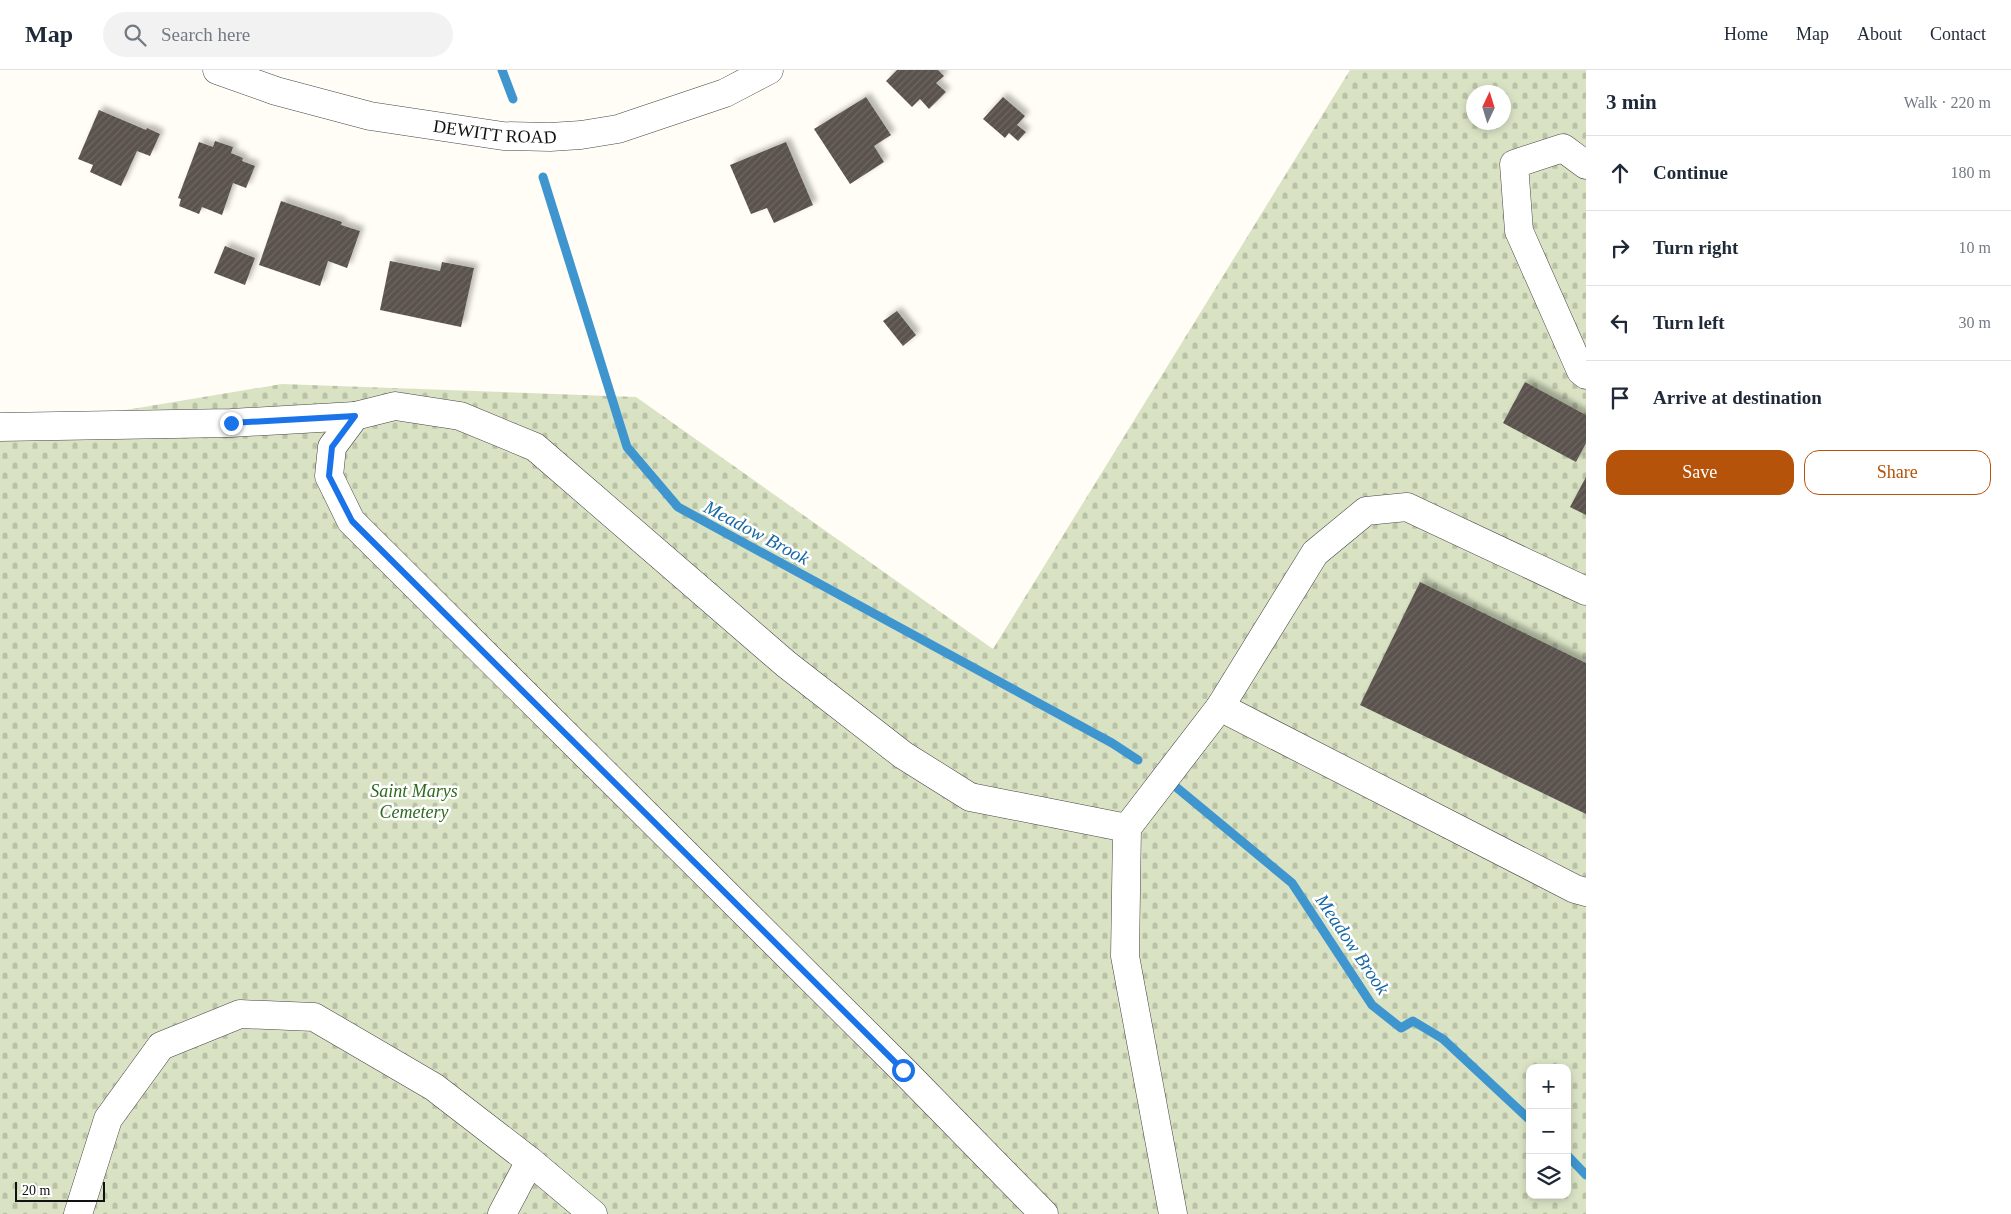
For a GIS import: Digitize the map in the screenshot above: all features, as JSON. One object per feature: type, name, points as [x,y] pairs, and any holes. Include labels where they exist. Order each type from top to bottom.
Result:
[{"type":"street","name":"DEWITT ROAD","points":[[217,70],[276,91],[370,116],[504,136],[550,137],[581,135],[618,129],[725,93],[769,70]]},
{"type":"street","points":[[1586,165],[1563,148],[1514,164],[1518,231],[1581,371],[1586,375]]},
{"type":"street","points":[[0,427],[231,423],[355,416],[395,406],[460,416],[535,447],[786,664],[903,755],[970,797],[1127,828]]},
{"type":"street","points":[[355,416],[332,447],[329,476],[352,521],[903,1070],[1044,1214]]},
{"type":"street","points":[[1173,1214],[1125,956],[1127,828],[1220,707],[1315,553],[1366,511],[1407,506],[1586,591]]},
{"type":"street","points":[[1220,707],[1575,889],[1586,892]]},
{"type":"street","points":[[78,1214],[108,1119],[161,1046],[240,1014],[314,1017],[434,1087],[530,1161],[593,1214]]},
{"type":"street","points":[[502,1214],[530,1161]]},
{"type":"green space","name":"Saint Marys Cemetery","points":[[1350,70],[1586,70],[1586,1214],[0,1214],[0,431],[282,384],[636,397],[993,649]]},
{"type":"building","points":[[897,70],[938,70],[944,76],[936,83],[946,92],[929,109],[920,99],[912,107],[886,81]]},
{"type":"building","points":[[866,97],[891,135],[874,146],[884,162],[850,184],[814,129]]},
{"type":"building","points":[[1003,97],[1025,116],[1017,125],[1026,132],[1018,141],[1009,133],[1005,138],[983,119]]},
{"type":"building","points":[[99,110],[160,134],[150,156],[137,151],[121,186],[90,172],[93,165],[78,159]]},
{"type":"building","points":[[215,141],[233,147],[231,153],[243,158],[242,161],[255,166],[246,188],[233,183],[222,215],[202,207],[199,214],[179,206],[181,199],[178,198],[199,142],[213,147]]},
{"type":"building","points":[[786,142],[813,205],[774,223],[767,208],[751,214],[730,165]]},
{"type":"building","points":[[281,201],[342,222],[341,225],[360,231],[347,268],[328,261],[320,286],[259,265]]},
{"type":"building","points":[[225,246],[255,258],[245,285],[214,273]]},
{"type":"building","points":[[390,261],[440,271],[442,262],[474,268],[461,327],[380,310]]},
{"type":"building","points":[[897,311],[916,335],[903,346],[883,321]]},
{"type":"building","points":[[1525,382],[1586,415],[1586,443],[1576,462],[1503,423]]},
{"type":"building","points":[[1586,477],[1586,515],[1570,507]]},
{"type":"building","points":[[1420,582],[1586,663],[1586,814],[1360,705]]},
{"type":"waterway","name":"Meadow Brook","points":[[502,70],[513,99]]},
{"type":"waterway","name":"Meadow Brook","points":[[543,177],[627,447],[678,507],[1112,743],[1138,760]]},
{"type":"waterway","name":"Meadow Brook","points":[[1176,787],[1292,883],[1372,1005],[1401,1028],[1413,1021],[1443,1039],[1526,1116]]},
{"type":"waterway","name":"Meadow Brook","points":[[1571,1159],[1586,1175]]},
{"type":"route","points":[[231,423],[355,416],[332,447],[329,476],[352,521],[903,1070]]}]
